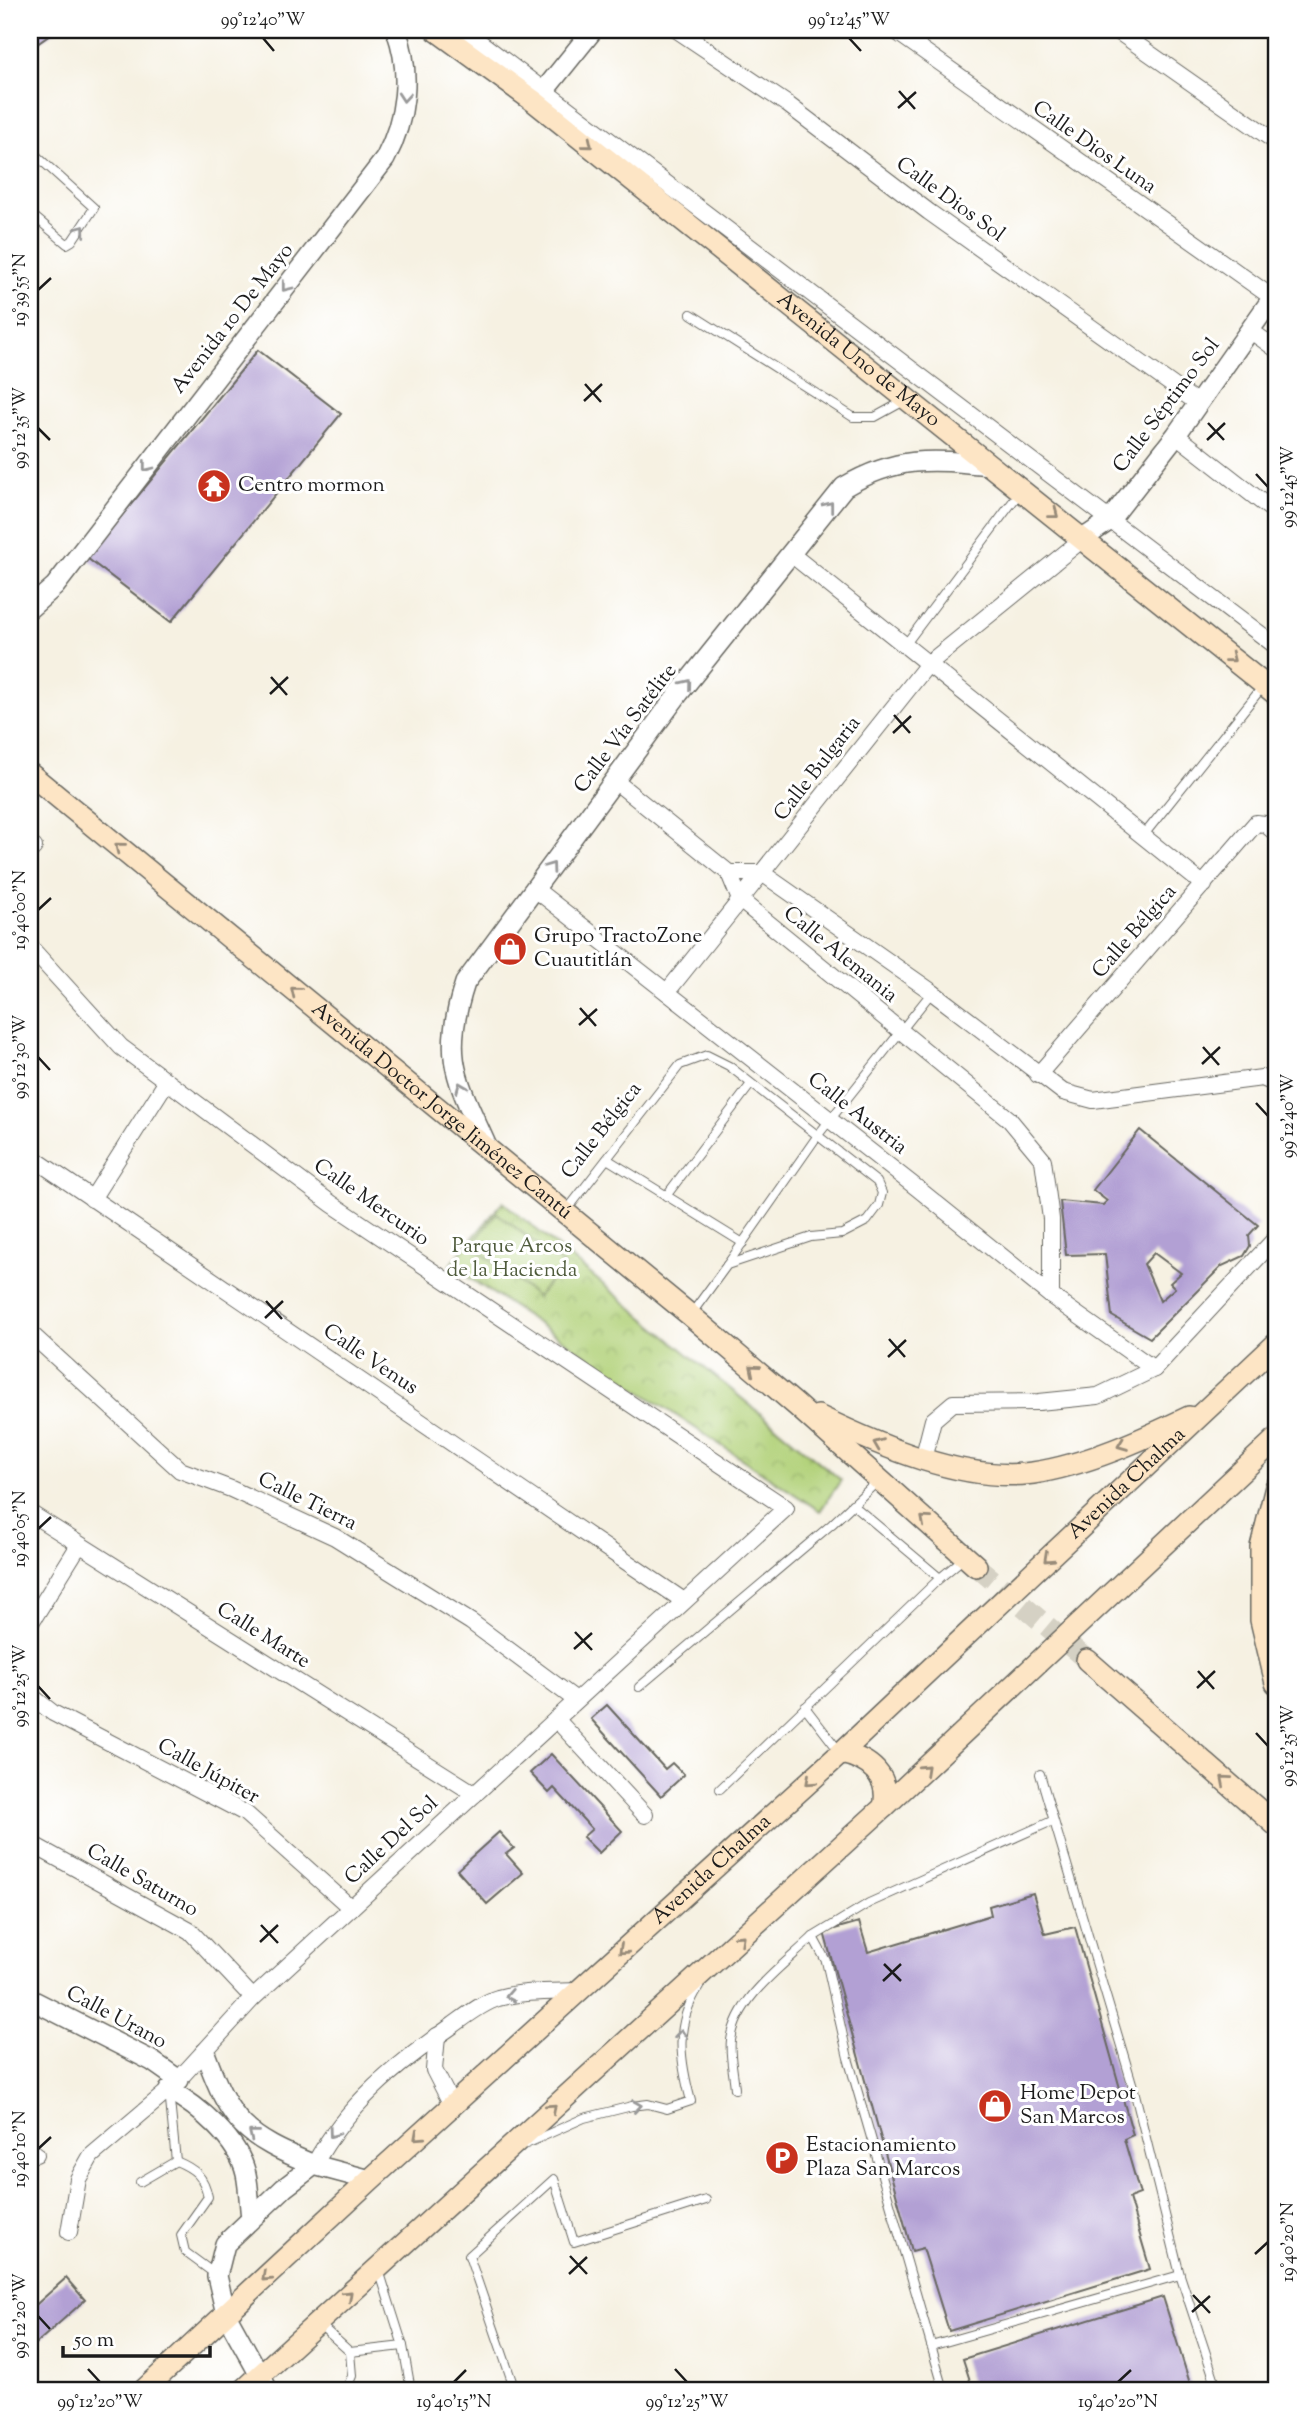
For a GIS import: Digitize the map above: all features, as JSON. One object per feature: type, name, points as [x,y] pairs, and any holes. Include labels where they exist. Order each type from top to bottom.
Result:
[{"type":"main road","name":"Avenida Uno de Mayo","points":[[436,30],[539,96],[906,399],[1084,538],[1270,690]]},
{"type":"main road","name":"Avenida Doctor Jorge Jiménez Cantú","points":[[30,774],[690,1315],[796,1405],[971,1561]]},
{"type":"main road","name":"Avenida Chalma","points":[[144,2390],[452,2105],[841,1753],[1276,1344]]},
{"type":"main road","points":[[796,1405],[880,1445],[923,1459],[966,1468],[1032,1473],[1120,1447],[1207,1408]]},
{"type":"main road","points":[[244,2390],[265,2382],[317,2323],[884,1807],[1276,1439]]},
{"type":"main road","points":[[1276,1487],[1261,1547],[1261,1619],[1276,1683]]},
{"type":"main road","points":[[1087,1660],[1276,1825]]},
{"type":"main road","points":[[841,1753],[860,1757],[880,1775],[886,1790],[884,1807]]},
{"type":"street","name":"Avenida 10 De Mayo","points":[[30,608],[55,586],[385,159],[399,127],[405,94],[403,57],[396,30]]},
{"type":"street","points":[[464,30],[539,96],[1276,646]]},
{"type":"street","points":[[539,96],[593,30]]},
{"type":"street","name":"Calle Dios Sol","points":[[677,30],[787,104],[929,212],[1199,404]]},
{"type":"street","name":"Calle Dios Luna","points":[[894,30],[1275,296]]},
{"type":"street","points":[[1115,30],[1276,142]]},
{"type":"street","name":"Calle Séptimo Sol","points":[[1084,538],[1108,521],[1176,435],[1275,296]]},
{"type":"street","points":[[1251,331],[1276,349]]},
{"type":"street","points":[[1176,435],[1276,513]]},
{"type":"street","name":"Calle Vía Satélite","points":[[488,1149],[457,1079],[452,1051],[453,1018],[465,983],[679,694],[844,487],[874,469],[908,461],[942,460],[989,465]]},
{"type":"street","name":"Calle Bulgaria","points":[[667,992],[928,664],[1084,538]]},
{"type":"street","points":[[791,554],[1204,885]]},
{"type":"street","name":"Calle Alemania","points":[[615,780],[729,873],[740,900],[1009,1119],[1043,1160],[1051,1219],[1051,1296]]},
{"type":"street","name":"Calle Bélgica","points":[[1038,1075],[1204,885],[1247,830],[1256,822],[1270,828]]},
{"type":"street","points":[[729,873],[762,873],[932,992],[1063,1092],[1093,1100],[1262,1078],[1276,1084]]},
{"type":"street","name":"Calle Austria","points":[[535,889],[1051,1296],[1154,1369]]},
{"type":"street","name":"Calle Mercurio","points":[[30,947],[121,1046],[332,1204],[786,1508]]},
{"type":"street","points":[[92,1199],[167,1081]]},
{"type":"street","name":"Calle Venus","points":[[30,1156],[684,1601]]},
{"type":"street","points":[[923,1459],[933,1420],[953,1403],[1039,1402],[1098,1396],[1154,1369],[1276,1238]]},
{"type":"street","name":"Calle Tierra","points":[[30,1333],[180,1470],[231,1489],[335,1537],[471,1622],[576,1700]]},
{"type":"street","name":"Calle Del Sol","points":[[69,2232],[78,2179],[91,2156],[174,2085],[253,1998],[786,1508]]},
{"type":"street","name":"Calle Marte","points":[[30,1513],[475,1794]]},
{"type":"street","points":[[30,1624],[79,1545]]},
{"type":"street","name":"Calle Júpiter","points":[[30,1695],[53,1713],[245,1813],[351,1908]]},
{"type":"street","points":[[556,1719],[645,1815]]},
{"type":"street","name":"Calle Saturno","points":[[30,1843],[190,1931],[253,1998]]},
{"type":"street","points":[[265,2382],[226,2314],[218,2276],[225,2244],[251,2218],[314,2165],[329,2136],[383,2076],[437,2036],[495,1999],[521,1994],[578,1991]]},
{"type":"street","name":"Calle Urano","points":[[30,1999],[152,2061],[237,2151],[245,2172],[251,2218]]},
{"type":"street","points":[[437,2036],[435,2070],[452,2105]]},
{"type":"street","points":[[205,2053],[229,2112],[254,2137],[314,2165],[370,2180]]},
{"type":"lane","points":[[30,150],[94,208],[72,241],[67,244],[30,214]]},
{"type":"lane","points":[[691,314],[853,417],[875,417],[906,399]]},
{"type":"lane","points":[[905,645],[1022,490]]},
{"type":"lane","points":[[1143,836],[1270,690]]},
{"type":"lane","points":[[690,1315],[818,1135],[932,992]]},
{"type":"lane","name":"Calle Bélgica","points":[[565,1213],[680,1065],[707,1055],[751,1084]]},
{"type":"lane","points":[[666,1196],[751,1084],[877,1182],[882,1193],[879,1205],[867,1221],[842,1234],[811,1237],[727,1265]]},
{"type":"lane","points":[[607,1159],[743,1243]]},
{"type":"lane","points":[[639,1686],[879,1480]]},
{"type":"lane","points":[[852,1504],[940,1578]]},
{"type":"lane","points":[[720,1789],[940,1578],[971,1561]]},
{"type":"lane","points":[[805,1707],[841,1753]]},
{"type":"lane","points":[[1040,1774],[1134,2090],[1180,2275],[1218,2390]]},
{"type":"lane","points":[[735,2089],[731,2040],[740,2014],[758,1990],[813,1937],[869,1903],[1052,1821]]},
{"type":"lane","points":[[813,1937],[826,1961],[848,2058],[944,2390]]},
{"type":"lane","points":[[484,2169],[544,2134],[584,2118],[632,2106],[649,2104],[667,2109],[691,2101],[681,2066],[681,2025],[690,2001],[713,1963]]},
{"type":"lane","points":[[174,2085],[176,2161]]},
{"type":"lane","points":[[140,2182],[176,2161]]},
{"type":"lane","points":[[176,2161],[194,2168],[205,2181],[208,2197],[181,2235],[185,2252],[218,2276]]},
{"type":"lane","points":[[515,2390],[469,2256],[554,2179],[574,2242],[706,2200]]},
{"type":"lane","points":[[378,2267],[403,2346],[411,2390]]},
{"type":"lane","points":[[931,2346],[1180,2275]]},
{"type":"lane","points":[[317,2323],[350,2352],[352,2376],[346,2390]]},
{"type":"lane","points":[[350,2352],[403,2346]]},
{"type":"green space","name":"Parque Arcos de la Hacienda","points":[[503,1202],[841,1480],[820,1511],[450,1265]]},
{"type":"green space","points":[[497,1213],[563,1265],[537,1297],[472,1245]]},
{"type":"building","points":[[30,30],[57,30],[30,49]]},
{"type":"building","name":"Centro mormon","points":[[258,350],[341,414],[171,622],[87,558]]},
{"type":"building","points":[[1140,1130],[1258,1225],[1249,1235],[1250,1246],[1244,1256],[1222,1266],[1150,1338],[1112,1316],[1105,1254],[1066,1255],[1060,1201],[1103,1205],[1107,1201],[1093,1190]],"holes":[[[1154,1253],[1181,1273],[1170,1283],[1175,1288],[1160,1301],[1144,1264]]]},
{"type":"building","points":[[607,1705],[665,1769],[672,1763],[684,1775],[661,1796],[591,1719]]},
{"type":"building","points":[[551,1754],[622,1831],[599,1853],[583,1837],[592,1829],[554,1788],[549,1793],[530,1773]]},
{"type":"building","points":[[499,1832],[514,1848],[506,1854],[523,1873],[487,1904],[457,1870]]},
{"type":"building","points":[[1033,1893],[1045,1934],[1075,1927],[1133,2135],[1124,2139],[1140,2194],[1129,2198],[1150,2269],[949,2331],[923,2248],[912,2251],[824,1932],[859,1922],[868,1952],[991,1915],[989,1906]]},
{"type":"building","points":[[66,2278],[85,2300],[30,2349],[30,2310]]},
{"type":"building","points":[[1163,2297],[1192,2390],[973,2390],[963,2359]]},
{"type":"tunnel","points":[[976,1566],[1087,1660]]},
{"type":"place","name":"Centro mormon","points":[[214,486]]},
{"type":"place","name":"Grupo TractoZone Cuautitlán","points":[[510,949]]},
{"type":"place","name":"Home Depot San Marcos","points":[[995,2106]]},
{"type":"place","name":"Estacionamiento Plaza San Marcos","points":[[782,2158]]}]
